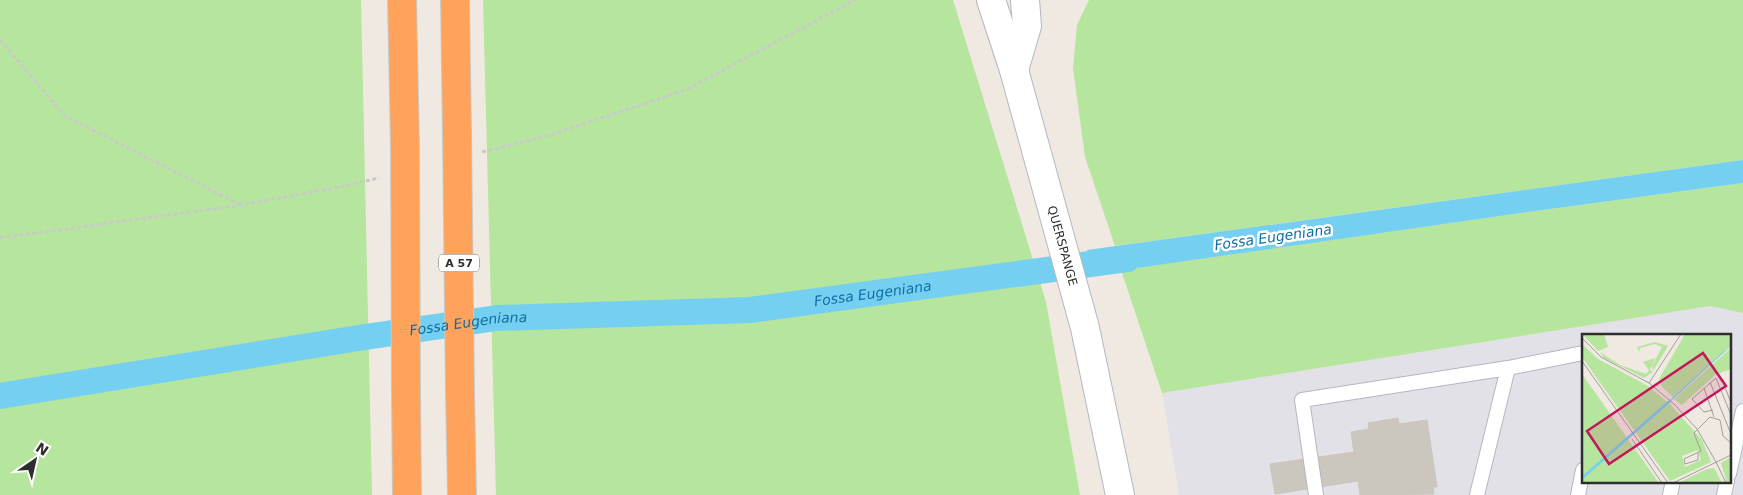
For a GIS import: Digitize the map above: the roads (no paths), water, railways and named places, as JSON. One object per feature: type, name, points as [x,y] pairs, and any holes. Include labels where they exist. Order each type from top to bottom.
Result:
[{"type":"highway","points":[[402,0],[408,495]]},
{"type":"highway","name":"A 57","points":[[454,0],[458,133],[462,495]]},
{"type":"street","name":"QUERSPANGE","points":[[991,0],[1014,70],[1085,328],[1120,495]]},
{"type":"street","points":[[1014,70],[1028,26],[1025,0]]},
{"type":"lane","points":[[1316,495],[1302,400],[1508,368],[1582,353]]},
{"type":"lane","points":[[1477,495],[1508,368]]},
{"type":"lane","points":[[1730,470],[1741,430],[1743,411]]},
{"type":"lane","points":[[1578,495],[1582,475]]},
{"type":"lane","points":[[1670,495],[1673,482]]},
{"type":"lane","points":[[1724,495],[1728,482]]},
{"type":"water","points":[[1743,160],[1743,183],[1095,274],[1087,250]]},
{"type":"waterway","name":"Fossa Eugeniana","points":[[0,396],[365,337],[497,318],[750,310],[1127,259]]}]
